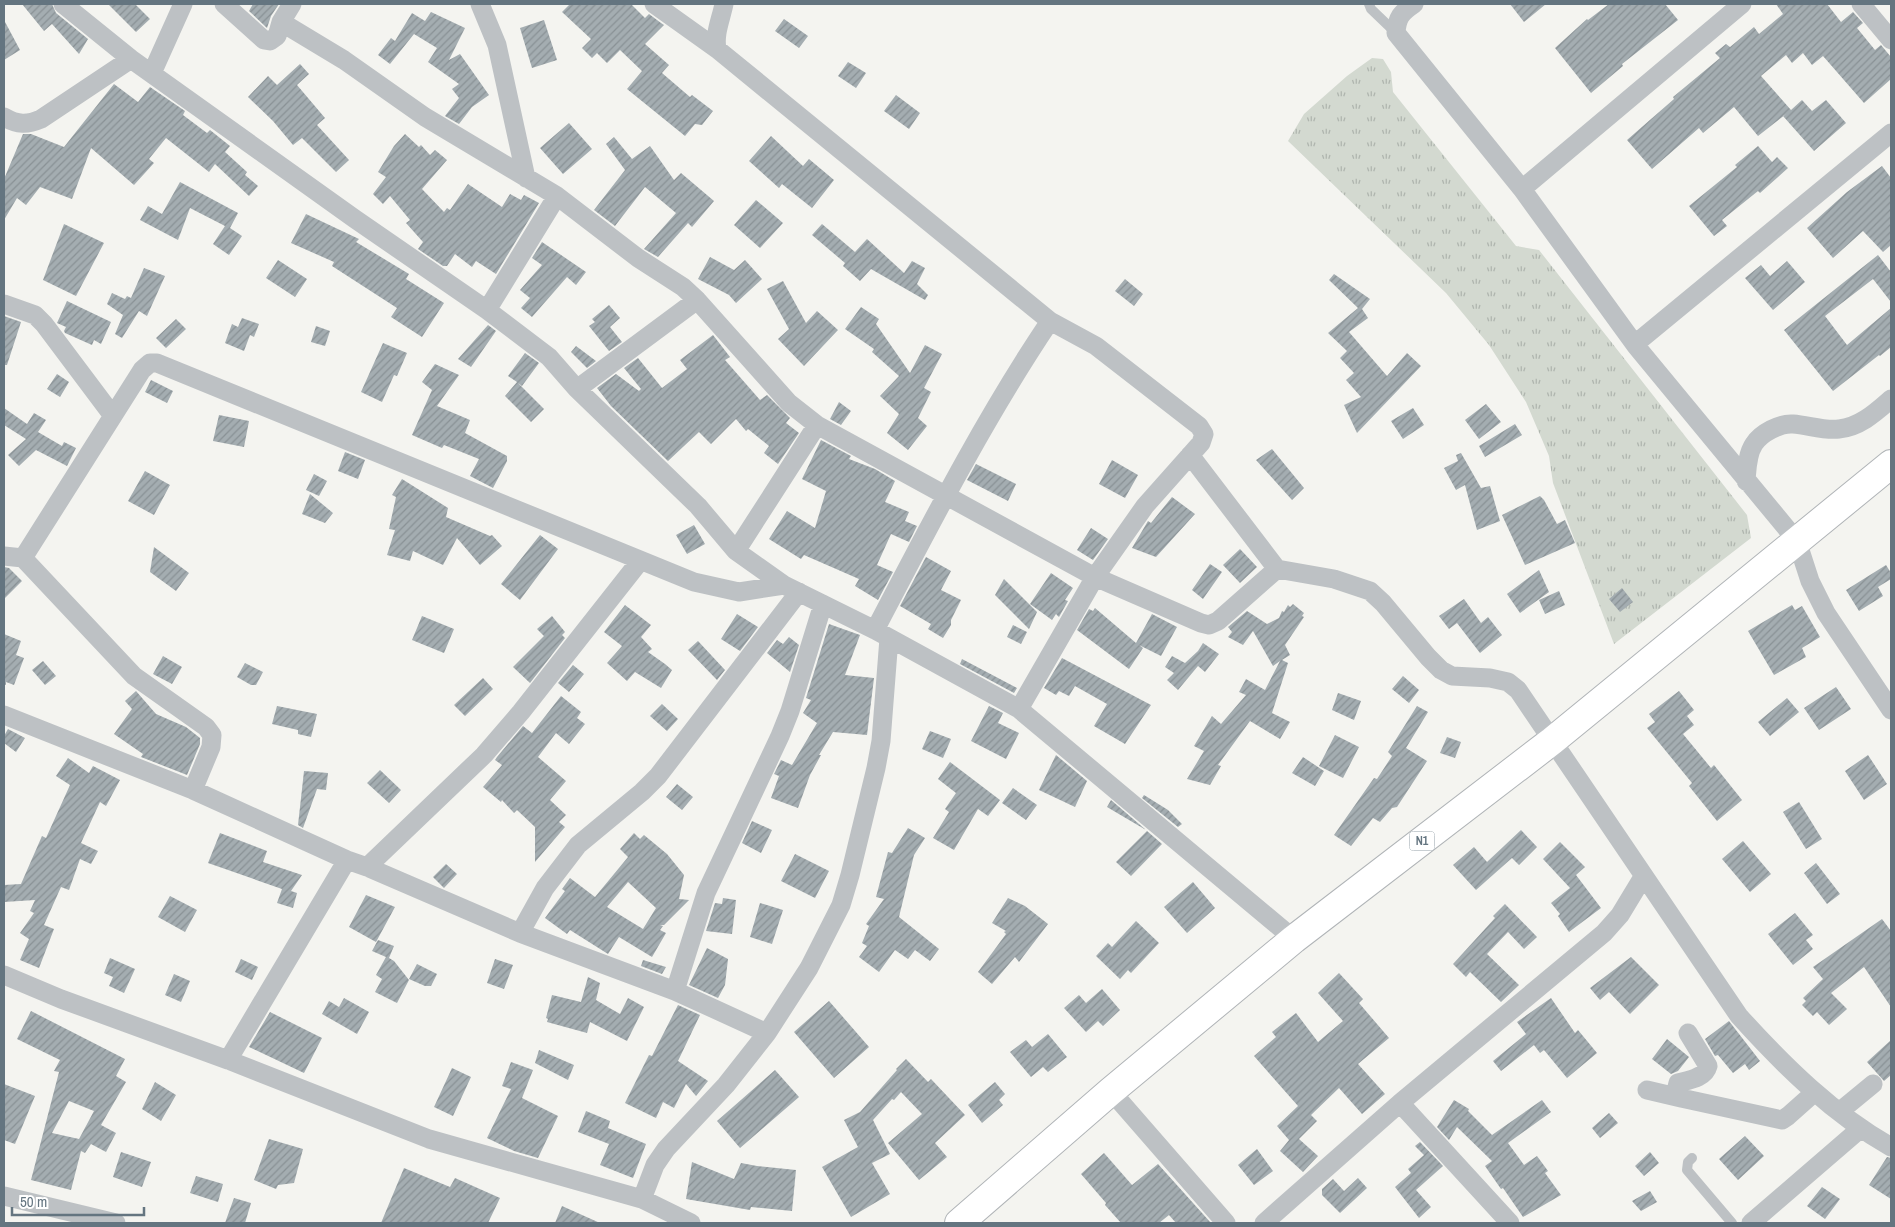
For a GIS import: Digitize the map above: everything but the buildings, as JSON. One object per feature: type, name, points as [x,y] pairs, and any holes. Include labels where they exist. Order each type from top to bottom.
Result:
[{"type":"highway","name":"N1","points":[[968,1220],[1111,1091],[1294,939],[1552,741],[1891,464]]},
{"type":"street","points":[[63,4],[131,59],[487,310],[548,357],[577,390],[698,506],[736,551],[792,588],[1019,708],[1294,939]]},
{"type":"street","points":[[152,72],[184,4]]},
{"type":"street","points":[[224,4],[264,40],[270,40],[277,36],[281,22],[292,4]]},
{"type":"street","points":[[480,4],[497,45],[526,178]]},
{"type":"street","points":[[654,4],[717,49],[1050,321],[1096,346],[1200,426],[1204,434],[1201,443],[1145,506],[1095,577],[1019,708]]},
{"type":"street","points":[[717,49],[715,38],[724,4]]},
{"type":"street","points":[[1414,4],[1396,20],[1396,33],[1522,189],[1635,344],[1797,541],[1810,581],[1826,613],[1891,710]]},
{"type":"street","points":[[1522,189],[1742,4]]},
{"type":"street","points":[[1861,4],[1891,40]]},
{"type":"street","points":[[281,22],[344,60],[425,117],[557,196],[638,258],[683,287],[697,300],[789,403],[817,425],[1095,577],[1209,625],[1218,621],[1277,568]]},
{"type":"street","points":[[6,122],[28,124],[41,119],[131,59]]},
{"type":"street","points":[[1635,344],[1891,133]]},
{"type":"street","points":[[487,310],[557,196]]},
{"type":"street","points":[[577,390],[697,300]]},
{"type":"street","points":[[4,304],[35,315],[44,324],[112,416]]},
{"type":"street","points":[[642,1199],[655,1165],[666,1149],[726,1084],[767,1033],[810,968],[828,934],[841,905],[850,875],[881,741],[882,634],[946,495],[1015,373],[1050,321]]},
{"type":"street","points":[[23,558],[142,370],[150,363],[157,363],[694,582],[739,592],[792,588]]},
{"type":"street","points":[[1746,481],[1747,468],[1754,443],[1778,426],[1791,424],[1838,430],[1853,426],[1869,418],[1891,400]]},
{"type":"street","points":[[736,551],[817,425]]},
{"type":"street","points":[[1190,455],[1277,568],[1334,579],[1370,591],[1383,603],[1441,670],[1452,676],[1490,678],[1508,682],[1518,690],[1739,1016],[1763,1043],[1815,1092],[1860,1129],[1891,1147]]},
{"type":"street","points":[[4,556],[23,558],[134,676],[206,727],[212,734],[211,748],[192,790]]},
{"type":"street","points":[[367,866],[490,748],[557,668],[640,561]]},
{"type":"street","points":[[520,933],[545,888],[578,845],[642,792],[658,776],[792,588]]},
{"type":"street","points":[[675,991],[706,893],[790,711],[823,604]]},
{"type":"street","points":[[4,715],[192,790],[347,860],[367,866],[520,933],[675,991],[767,1033]]},
{"type":"street","points":[[228,1060],[347,860]]},
{"type":"street","points":[[1264,1223],[1400,1103],[1604,932],[1620,915],[1643,877]]},
{"type":"street","points":[[4,975],[61,999],[228,1060],[429,1139],[642,1199],[690,1223]]},
{"type":"street","points":[[1681,1098],[1676,1091],[1678,1083],[1701,1076],[1708,1066],[1688,1033]]},
{"type":"street","points":[[1839,1112],[1873,1084]]},
{"type":"street","points":[[1647,1090],[1782,1120],[1815,1092]]},
{"type":"street","points":[[1111,1091],[1226,1223]]},
{"type":"street","points":[[1400,1103],[1510,1223]]},
{"type":"street","points":[[1760,1221],[1860,1129]]},
{"type":"street","points":[[4,1196],[116,1223]]},
{"type":"lane","points":[[1369,4],[1371,9],[1396,33]]},
{"type":"lane","points":[[1692,1158],[1688,1162],[1687,1170],[1732,1223]]},
{"type":"green space","points":[[1372,58],[1383,59],[1391,72],[1393,92],[1516,246],[1539,250],[1747,515],[1751,538],[1614,644],[1553,483],[1549,456],[1526,402],[1489,345],[1446,293],[1288,141],[1304,114],[1347,76]]}]
